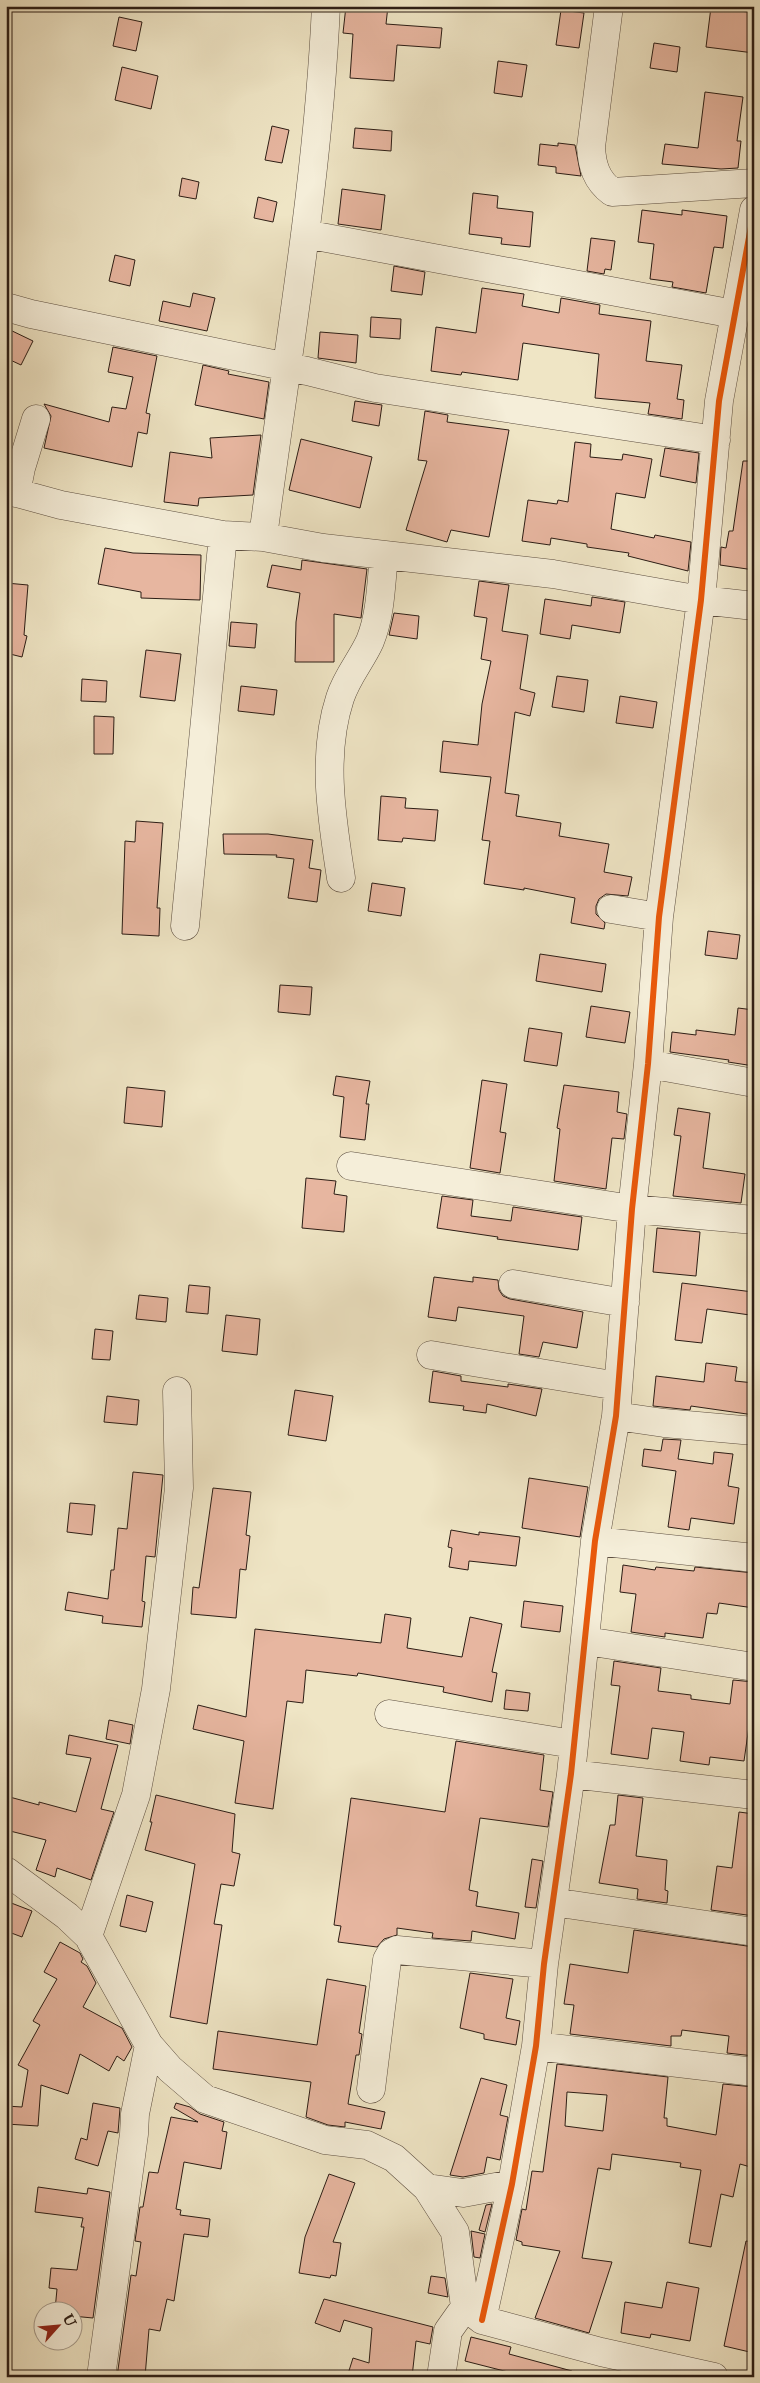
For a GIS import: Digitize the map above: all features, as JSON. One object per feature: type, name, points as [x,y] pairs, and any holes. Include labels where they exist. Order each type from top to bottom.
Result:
[{"type":"street","points":[[263,537],[285,367],[305,234],[318,120],[326,6]]},
{"type":"street","points":[[609,6],[591,147],[594,168],[602,185],[612,192],[754,183]]},
{"type":"street","points":[[441,2377],[448,2331],[474,2313],[512,2184],[536,2046],[544,1964],[571,1774],[595,1541],[616,1416],[632,1209],[648,1064],[659,917],[701,600],[719,401],[754,210]]},
{"type":"street","points":[[305,234],[734,314]]},
{"type":"street","points":[[6,307],[40,316],[285,367],[375,388],[716,440]]},
{"type":"street","points":[[36,419],[11,492],[61,505],[223,536],[263,537],[323,548],[553,574],[701,600],[754,606]]},
{"type":"street","points":[[185,926],[223,536]]},
{"type":"street","points":[[341,878],[330,805],[331,740],[339,699],[348,675],[370,641],[379,606],[384,555]]},
{"type":"street","points":[[611,908],[659,917]]},
{"type":"street","points":[[648,1064],[754,1083]]},
{"type":"street","points":[[351,1166],[632,1209],[754,1220]]},
{"type":"street","points":[[513,1284],[625,1303]]},
{"type":"street","points":[[431,1355],[618,1386]]},
{"type":"street","points":[[88,1936],[136,1795],[156,1690],[179,1488],[177,1392]]},
{"type":"street","points":[[616,1416],[664,1423],[754,1431]]},
{"type":"street","points":[[595,1541],[754,1558]]},
{"type":"street","points":[[586,1641],[754,1668]]},
{"type":"street","points":[[389,1714],[573,1744]]},
{"type":"street","points":[[571,1774],[754,1795]]},
{"type":"street","points":[[6,1871],[67,1916],[88,1936],[149,2045],[187,2085],[205,2099],[325,2140],[367,2145],[394,2158],[427,2188],[455,2232],[474,2313]]},
{"type":"street","points":[[553,1902],[754,1932]]},
{"type":"street","points":[[371,2089],[386,1960],[391,1953],[397,1950],[544,1964]]},
{"type":"street","points":[[101,2377],[134,2134],[135,2114],[149,2045]]},
{"type":"street","points":[[536,2046],[754,2072]]},
{"type":"street","points":[[427,2188],[463,2194],[512,2184]]},
{"type":"street","points":[[474,2313],[601,2352],[714,2377]]},
{"type":"building","points":[[346,6],[388,6],[386,24],[442,28],[440,48],[397,45],[394,81],[350,78],[353,34],[343,33]]},
{"type":"building","points":[[711,7],[754,13],[754,53],[706,47]]},
{"type":"building","points":[[561,10],[584,13],[579,48],[556,45]]},
{"type":"building","points":[[119,17],[142,22],[136,51],[113,46]]},
{"type":"building","points":[[654,43],[680,47],[677,72],[650,68]]},
{"type":"building","points":[[498,61],[527,65],[522,97],[494,93]]},
{"type":"building","points":[[122,67],[158,76],[151,109],[115,100]]},
{"type":"building","points":[[705,92],[743,97],[737,141],[741,141],[738,168],[721,169],[662,164],[665,144],[698,148]]},
{"type":"building","points":[[272,126],[289,130],[282,163],[265,160]]},
{"type":"building","points":[[355,128],[392,131],[391,151],[353,148]]},
{"type":"building","points":[[558,143],[575,145],[581,176],[556,173],[556,167],[538,165],[540,144],[558,146]]},
{"type":"building","points":[[182,178],[199,182],[196,199],[179,196]]},
{"type":"building","points":[[342,189],[385,195],[381,230],[338,224]]},
{"type":"building","points":[[473,193],[498,196],[497,208],[533,212],[530,247],[501,244],[502,238],[469,234]]},
{"type":"building","points":[[258,197],[277,202],[273,222],[254,218]]},
{"type":"building","points":[[642,210],[682,215],[682,210],[727,216],[723,248],[714,247],[706,293],[672,287],[673,282],[650,279],[654,244],[638,242]]},
{"type":"building","points":[[591,238],[615,241],[611,270],[605,269],[604,274],[587,271]]},
{"type":"building","points":[[115,255],[135,260],[130,286],[109,281]]},
{"type":"building","points":[[394,266],[425,272],[422,295],[391,291]]},
{"type":"building","points":[[482,288],[524,294],[522,306],[559,313],[561,298],[600,305],[599,314],[651,321],[646,361],[682,365],[677,399],[684,400],[682,419],[648,414],[650,403],[595,398],[599,354],[523,343],[518,380],[462,372],[461,375],[431,371],[436,327],[476,333]]},
{"type":"building","points":[[193,293],[215,298],[207,331],[159,321],[163,301],[190,307]]},
{"type":"building","points":[[371,317],[401,319],[400,339],[370,337]]},
{"type":"building","points":[[6,328],[33,341],[21,365],[6,358]]},
{"type":"building","points":[[320,332],[358,335],[356,363],[318,358]]},
{"type":"building","points":[[113,347],[157,356],[146,413],[150,414],[147,434],[138,432],[132,467],[44,448],[51,416],[44,404],[109,422],[112,407],[126,409],[133,377],[108,372]]},
{"type":"building","points":[[203,365],[229,371],[228,374],[269,382],[264,419],[195,405]]},
{"type":"building","points":[[355,401],[382,405],[379,426],[352,421]]},
{"type":"building","points":[[425,411],[448,415],[447,422],[509,430],[489,537],[451,530],[447,542],[406,530],[427,461],[418,460]]},
{"type":"building","points":[[261,435],[253,495],[199,498],[198,506],[164,502],[170,452],[212,458],[210,438]]},
{"type":"building","points":[[301,439],[372,457],[360,508],[289,490]]},
{"type":"building","points":[[575,442],[591,444],[590,457],[622,460],[623,454],[652,459],[645,498],[616,493],[611,529],[654,538],[655,535],[691,542],[688,571],[628,556],[629,553],[587,547],[587,544],[551,538],[550,545],[522,541],[528,500],[557,504],[558,500],[568,502]]},
{"type":"building","points":[[665,448],[699,453],[696,483],[660,476]]},
{"type":"building","points":[[743,461],[754,461],[754,570],[720,565],[721,547],[726,548],[729,531],[733,531]]},
{"type":"building","points":[[105,548],[133,553],[201,555],[200,600],[141,598],[141,592],[98,584]]},
{"type":"building","points":[[302,560],[367,569],[361,618],[334,614],[334,662],[295,662],[296,622],[300,593],[267,587],[272,565],[301,570]]},
{"type":"building","points":[[479,581],[509,585],[502,631],[528,635],[520,689],[535,693],[530,716],[515,712],[505,793],[519,795],[516,816],[561,823],[559,836],[609,844],[604,872],[632,877],[628,896],[606,894],[599,899],[596,906],[596,914],[605,923],[604,929],[571,923],[575,898],[524,888],[524,890],[484,884],[490,841],[482,840],[491,777],[440,772],[443,741],[478,745],[482,704],[491,661],[481,659],[487,618],[474,616]]},
{"type":"building","points":[[6,583],[28,585],[24,635],[27,636],[22,657],[6,653]]},
{"type":"building","points":[[592,597],[625,602],[620,633],[572,625],[570,639],[540,634],[545,599],[591,606]]},
{"type":"building","points":[[394,613],[419,616],[417,639],[389,635]]},
{"type":"building","points":[[231,622],[257,624],[255,648],[229,646]]},
{"type":"building","points":[[146,650],[181,654],[175,701],[140,697]]},
{"type":"building","points":[[557,676],[588,680],[584,712],[552,707]]},
{"type":"building","points":[[82,679],[107,681],[106,702],[81,701]]},
{"type":"building","points":[[241,686],[277,690],[274,715],[238,711]]},
{"type":"building","points":[[620,696],[657,702],[653,728],[616,723]]},
{"type":"building","points":[[94,716],[114,717],[113,754],[94,754]]},
{"type":"building","points":[[381,796],[406,798],[405,808],[438,810],[435,841],[403,838],[402,842],[378,840]]},
{"type":"building","points":[[136,821],[163,823],[157,908],[160,908],[159,936],[122,934],[125,841],[135,842]]},
{"type":"building","points":[[223,834],[268,834],[313,840],[309,868],[321,870],[317,902],[288,898],[294,859],[276,857],[277,855],[224,854]]},
{"type":"building","points":[[372,883],[405,888],[401,916],[368,911]]},
{"type":"building","points":[[708,931],[740,935],[737,959],[705,955]]},
{"type":"building","points":[[540,954],[606,964],[602,992],[536,981]]},
{"type":"building","points":[[280,985],[312,987],[310,1015],[278,1012]]},
{"type":"building","points":[[591,1006],[630,1012],[625,1043],[586,1037]]},
{"type":"building","points":[[738,1008],[754,1010],[754,1066],[728,1062],[729,1060],[670,1052],[672,1032],[696,1035],[696,1030],[735,1035]]},
{"type":"building","points":[[529,1028],[562,1033],[557,1066],[524,1061]]},
{"type":"building","points":[[336,1076],[370,1081],[366,1104],[369,1104],[365,1140],[340,1137],[344,1097],[333,1095]]},
{"type":"building","points":[[482,1080],[507,1084],[500,1132],[506,1133],[500,1173],[470,1168]]},
{"type":"building","points":[[564,1085],[619,1092],[617,1112],[627,1114],[624,1139],[612,1138],[606,1189],[554,1181],[560,1129],[557,1128]]},
{"type":"building","points":[[127,1087],[165,1091],[162,1127],[124,1123]]},
{"type":"building","points":[[678,1108],[710,1113],[703,1168],[745,1174],[741,1203],[673,1196],[681,1136],[674,1135]]},
{"type":"building","points":[[306,1178],[336,1181],[334,1194],[347,1196],[344,1232],[302,1228]]},
{"type":"building","points":[[442,1196],[473,1200],[471,1216],[511,1221],[513,1207],[582,1217],[578,1250],[497,1239],[498,1237],[437,1228]]},
{"type":"building","points":[[657,1228],[700,1232],[696,1276],[653,1272]]},
{"type":"building","points":[[434,1277],[473,1282],[473,1277],[498,1280],[499,1290],[503,1296],[510,1299],[583,1312],[577,1348],[543,1342],[539,1357],[519,1354],[524,1316],[458,1307],[456,1321],[428,1317]]},
{"type":"building","points":[[682,1283],[753,1292],[750,1315],[707,1309],[702,1343],[675,1340]]},
{"type":"building","points":[[189,1285],[210,1287],[208,1314],[186,1312]]},
{"type":"building","points":[[139,1295],[168,1298],[166,1322],[136,1319]]},
{"type":"building","points":[[226,1315],[260,1319],[257,1355],[222,1351]]},
{"type":"building","points":[[95,1329],[113,1331],[110,1360],[92,1359]]},
{"type":"building","points":[[706,1363],[737,1367],[735,1381],[754,1383],[754,1415],[691,1406],[690,1410],[653,1406],[656,1376],[704,1382]]},
{"type":"building","points":[[433,1371],[461,1376],[461,1381],[508,1387],[508,1384],[542,1389],[536,1416],[487,1404],[486,1413],[463,1410],[464,1406],[429,1402]]},
{"type":"building","points":[[295,1390],[333,1396],[326,1441],[288,1435]]},
{"type":"building","points":[[107,1396],[139,1400],[137,1425],[104,1422]]},
{"type":"building","points":[[663,1439],[681,1440],[678,1459],[713,1464],[714,1452],[733,1454],[728,1486],[739,1488],[734,1524],[691,1518],[689,1530],[668,1527],[676,1471],[642,1466],[644,1449],[661,1451]]},
{"type":"building","points":[[133,1472],[163,1475],[155,1557],[146,1556],[142,1601],[145,1602],[142,1627],[102,1623],[103,1616],[65,1610],[68,1592],[108,1599],[111,1570],[114,1570],[118,1528],[127,1529]]},
{"type":"building","points":[[529,1478],[588,1487],[580,1537],[522,1528]]},
{"type":"building","points":[[213,1488],[251,1492],[246,1535],[250,1536],[246,1570],[240,1569],[236,1618],[191,1614],[193,1587],[199,1588]]},
{"type":"building","points":[[70,1503],[95,1505],[92,1535],[67,1532]]},
{"type":"building","points":[[451,1530],[479,1535],[479,1532],[520,1537],[516,1566],[469,1561],[468,1570],[449,1567],[452,1548],[448,1547]]},
{"type":"building","points":[[623,1565],[655,1570],[656,1567],[694,1571],[695,1567],[754,1573],[754,1608],[719,1603],[717,1614],[707,1613],[703,1638],[665,1633],[665,1637],[631,1632],[636,1594],[620,1592]]},
{"type":"building","points":[[524,1601],[563,1606],[560,1632],[521,1627]]},
{"type":"building","points":[[385,1614],[411,1618],[407,1648],[462,1657],[470,1617],[502,1624],[492,1672],[497,1673],[492,1702],[443,1692],[444,1687],[358,1673],[357,1676],[306,1670],[303,1703],[287,1701],[273,1809],[235,1803],[244,1741],[193,1729],[198,1705],[246,1717],[255,1629],[381,1643]]},
{"type":"building","points":[[614,1661],[661,1668],[658,1691],[691,1695],[691,1699],[730,1704],[733,1680],[754,1682],[754,1720],[750,1719],[744,1761],[710,1757],[709,1765],[680,1761],[684,1732],[652,1728],[648,1759],[611,1754],[620,1686],[611,1685]]},
{"type":"building","points":[[506,1690],[530,1693],[528,1711],[504,1709]]},
{"type":"building","points":[[109,1720],[133,1725],[130,1744],[106,1739]]},
{"type":"building","points":[[69,1735],[118,1745],[101,1809],[114,1812],[91,1880],[57,1868],[55,1877],[36,1870],[46,1840],[6,1830],[6,1796],[39,1805],[39,1802],[76,1812],[91,1758],[66,1754]]},
{"type":"building","points":[[456,1741],[544,1755],[540,1790],[553,1792],[548,1827],[480,1818],[469,1890],[478,1892],[476,1906],[519,1913],[515,1939],[472,1931],[471,1941],[432,1938],[433,1933],[397,1928],[397,1935],[384,1939],[377,1947],[338,1942],[341,1926],[334,1925],[351,1798],[445,1812]]},
{"type":"building","points":[[156,1795],[235,1814],[232,1852],[240,1854],[234,1886],[221,1884],[214,1924],[222,1925],[207,2024],[170,2017],[195,1864],[145,1850]]},
{"type":"building","points":[[618,1795],[643,1798],[636,1856],[667,1860],[665,1890],[668,1891],[667,1903],[637,1899],[638,1889],[599,1883],[610,1825],[615,1825]]},
{"type":"building","points":[[739,1812],[754,1814],[754,1839],[749,1876],[754,1877],[754,1916],[711,1910],[717,1866],[732,1868]]},
{"type":"building","points":[[532,1859],[543,1861],[536,1908],[525,1907]]},
{"type":"building","points":[[127,1895],[153,1902],[146,1932],[120,1926]]},
{"type":"building","points":[[6,1901],[32,1911],[22,1937],[6,1931]]},
{"type":"building","points":[[634,1930],[754,1947],[754,2056],[727,2053],[729,2036],[682,2030],[681,2036],[671,2036],[671,2046],[570,2034],[574,2005],[564,2004],[570,1964],[628,1973]]},
{"type":"building","points":[[60,1942],[80,1953],[83,1959],[81,1962],[87,1966],[96,1983],[83,2007],[122,2028],[132,2047],[124,2061],[117,2056],[109,2071],[80,2054],[68,2094],[41,2085],[38,2126],[6,2124],[6,2106],[22,2107],[28,2070],[18,2065],[40,2025],[33,2021],[57,1979],[44,1972]]},
{"type":"building","points":[[470,1973],[513,1979],[506,2018],[520,2021],[516,2045],[484,2039],[484,2034],[460,2028]]},
{"type":"building","points":[[327,1979],[366,1986],[359,2033],[362,2034],[359,2055],[356,2055],[348,2104],[385,2112],[381,2129],[345,2122],[345,2127],[328,2125],[306,2117],[311,2082],[213,2069],[218,2031],[317,2045]]},
{"type":"building","points":[[557,2064],[668,2077],[664,2118],[667,2118],[667,2126],[716,2135],[723,2084],[754,2087],[754,2168],[740,2164],[733,2197],[721,2194],[711,2247],[689,2243],[701,2170],[680,2167],[681,2163],[612,2154],[610,2170],[598,2168],[582,2258],[612,2262],[589,2333],[535,2318],[560,2251],[522,2245],[522,2242],[516,2240],[522,2209],[526,2210],[532,2171],[543,2172]],"holes":[[[567,2092],[607,2095],[603,2131],[565,2126]]]},
{"type":"building","points":[[481,2078],[507,2085],[500,2115],[508,2117],[500,2160],[487,2157],[484,2173],[463,2177],[450,2175]]},
{"type":"building","points":[[93,2103],[120,2108],[118,2133],[108,2131],[98,2166],[75,2159],[81,2138],[87,2140]]},
{"type":"building","points":[[176,2103],[224,2122],[222,2131],[227,2132],[221,2169],[184,2162],[176,2209],[181,2210],[180,2215],[210,2219],[208,2237],[184,2234],[174,2301],[167,2299],[160,2331],[149,2329],[145,2377],[117,2377],[131,2275],[136,2276],[141,2242],[135,2241],[140,2207],[143,2207],[149,2172],[158,2173],[171,2117],[198,2122],[174,2108]]},
{"type":"building","points":[[329,2174],[355,2183],[333,2242],[341,2243],[336,2276],[331,2275],[330,2278],[299,2273],[305,2237]]},
{"type":"building","points":[[38,2187],[87,2194],[88,2188],[110,2192],[93,2318],[82,2317],[82,2300],[56,2300],[57,2289],[49,2288],[51,2268],[77,2270],[84,2227],[81,2227],[83,2218],[35,2212]]},
{"type":"building","points":[[492,2204],[485,2232],[479,2230],[486,2205]]},
{"type":"building","points":[[471,2231],[485,2234],[480,2258],[474,2257]]},
{"type":"building","points":[[746,2241],[754,2242],[754,2353],[724,2346]]},
{"type":"building","points":[[431,2276],[445,2278],[448,2297],[428,2293]]},
{"type":"building","points":[[667,2282],[699,2288],[690,2341],[651,2334],[650,2338],[621,2333],[625,2302],[662,2308]]},
{"type":"building","points":[[324,2299],[433,2327],[430,2344],[416,2341],[412,2377],[347,2377],[353,2358],[369,2363],[372,2328],[344,2320],[340,2332],[315,2323]]},
{"type":"building","points":[[471,2337],[511,2347],[509,2354],[572,2371],[572,2377],[516,2377],[516,2374],[465,2361]]},
{"type":"cycle path","points":[[482,2320],[512,2184],[536,2046],[544,1964],[571,1774],[595,1541],[616,1416],[632,1209],[648,1064],[659,917],[701,600],[719,401],[754,210]]}]
